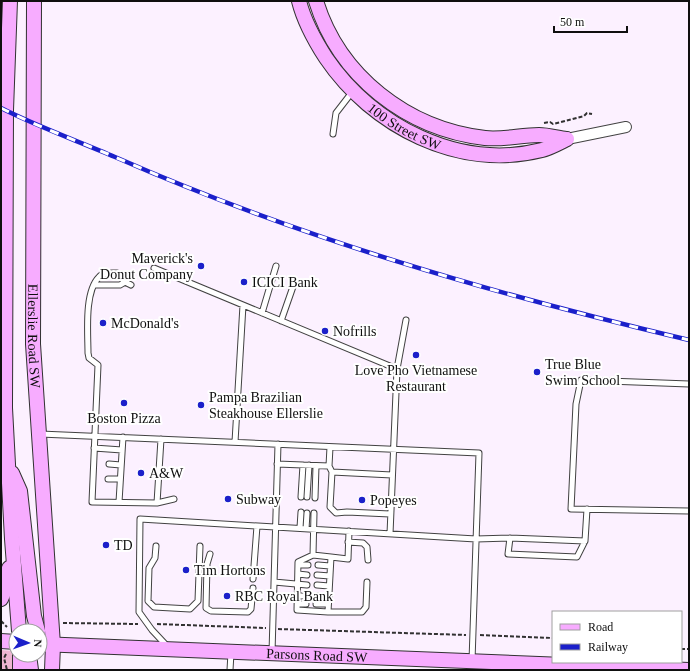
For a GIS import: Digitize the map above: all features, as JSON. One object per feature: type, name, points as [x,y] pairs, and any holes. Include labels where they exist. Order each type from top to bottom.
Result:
[{"type":"main road","name":"Ellerslie Road SW","points":[[10,1],[6,118],[5,408],[12,540],[14,623]]},
{"type":"main road","name":"Ellerslie Road SW","points":[[34,1],[32,336],[38,434],[45,623]]},
{"type":"main road","name":"100 Street SW","points":[[299,1],[301,10],[315,40],[341,79],[352,91],[383,117],[406,131],[452,148],[485,153],[519,153],[542,150],[567,139]]},
{"type":"main road","name":"100 Street SW","points":[[316,1],[333,40],[352,68],[364,81],[388,101],[415,118],[459,133],[486,138],[518,138],[539,135],[567,139]]},
{"type":"main road","points":[[8,464],[20,491],[36,623]]},
{"type":"main road","points":[[1,599],[8,578],[12,540]]},
{"type":"main road","name":"Parsons Road SW","points":[[48,644],[689,670]]},
{"type":"main road","name":"Ellerslie Road SW","points":[[48,653],[52,670]]},
{"type":"street","name":"100 Street SW","points":[[567,139],[626,127]]},
{"type":"lane","points":[[333,134],[336,113],[352,91],[364,81]]},
{"type":"lane","points":[[262,313],[276,266]]},
{"type":"lane","points":[[154,268],[397,369]]},
{"type":"lane","points":[[131,285],[124,282],[117,273],[111,273],[100,276],[90,290],[88,354],[89,358],[98,365],[94,448],[97,463],[92,502],[157,503],[174,499]]},
{"type":"lane","points":[[281,321],[296,280]]},
{"type":"lane","points":[[94,285],[120,285],[124,282]]},
{"type":"lane","points":[[235,442],[243,305]]},
{"type":"lane","points":[[390,534],[397,369],[406,320]]},
{"type":"lane","points":[[689,384],[581,380],[576,404],[571,508],[689,511]]},
{"type":"lane","points":[[38,434],[479,453],[472,662]]},
{"type":"lane","points":[[119,502],[122,437]]},
{"type":"lane","points":[[157,503],[161,439]]},
{"type":"lane","points":[[272,654],[278,444]]},
{"type":"lane","points":[[330,447],[329,466],[332,472],[330,507],[333,511],[336,513],[347,512],[390,514]]},
{"type":"lane","points":[[94,448],[122,450]]},
{"type":"lane","points":[[109,464],[121,465]]},
{"type":"lane","points":[[277,464],[329,466]]},
{"type":"lane","points":[[301,497],[302,465]]},
{"type":"lane","points":[[307,498],[309,465]]},
{"type":"lane","points":[[315,498],[316,466]]},
{"type":"lane","points":[[332,472],[392,475]]},
{"type":"lane","points":[[108,479],[120,479]]},
{"type":"lane","points":[[510,538],[508,554],[577,557],[585,541],[587,509]]},
{"type":"lane","points":[[300,528],[301,512]]},
{"type":"lane","points":[[306,529],[307,513]]},
{"type":"lane","points":[[313,555],[314,513]]},
{"type":"lane","points":[[170,649],[152,630],[139,612],[140,518],[476,539],[510,538],[585,541]]},
{"type":"lane","points":[[254,579],[254,556],[257,526]]},
{"type":"lane","points":[[349,531],[348,559],[313,555],[298,562],[297,610],[362,612],[366,607],[367,582]]},
{"type":"lane","points":[[348,542],[363,543],[367,547],[368,560]]},
{"type":"lane","points":[[156,546],[155,558],[149,568],[148,601],[154,607],[190,609],[198,601],[200,546]]},
{"type":"lane","points":[[210,554],[206,564],[206,608],[211,611],[248,612],[251,609],[253,588]]},
{"type":"lane","points":[[328,612],[331,557]]},
{"type":"lane","points":[[298,565],[308,565]]},
{"type":"lane","points":[[318,565],[330,566]]},
{"type":"lane","points":[[298,574],[308,575]]},
{"type":"lane","points":[[317,575],[330,576]]},
{"type":"lane","points":[[274,582],[307,585]]},
{"type":"lane","points":[[317,585],[329,586]]},
{"type":"lane","points":[[298,596],[307,596]]},
{"type":"lane","points":[[317,596],[329,597]]},
{"type":"lane","points":[[298,604],[306,604]]},
{"type":"lane","points":[[316,604],[328,604]]},
{"type":"lane","points":[[230,670],[231,652]]},
{"type":"path","points":[[542,124],[550,122],[553,124],[584,116],[587,113],[592,114]]},
{"type":"path","points":[[65,622],[141,624]]},
{"type":"path","points":[[157,624],[263,628]]},
{"type":"path","points":[[285,629],[460,635]]},
{"type":"path","points":[[488,636],[552,638]]},
{"type":"path","points":[[6,654],[4,658],[7,670]]},
{"type":"shaded area","points":[[1,650],[8,650],[8,663],[14,663],[14,670],[1,670]]},
{"type":"railway","points":[[1,108],[14,115],[185,186],[326,238],[398,262],[470,283],[689,340]]},
{"type":"place","name":"Maverick's Donut Company","points":[[201,266]]},
{"type":"place","name":"ICICI Bank","points":[[244,282]]},
{"type":"place","name":"McDonald's","points":[[103,323]]},
{"type":"place","name":"Nofrills","points":[[325,331]]},
{"type":"place","name":"Love Pho Vietnamese Restaurant","points":[[416,355]]},
{"type":"place","name":"True Blue Swim School","points":[[537,372]]},
{"type":"place","name":"Boston Pizza","points":[[124,403]]},
{"type":"place","name":"Pampa Brazilian Steakhouse Ellerslie","points":[[201,405]]},
{"type":"place","name":"A&W","points":[[141,473]]},
{"type":"place","name":"Subway","points":[[228,499]]},
{"type":"place","name":"Popeyes","points":[[362,500]]},
{"type":"place","name":"TD","points":[[106,545]]},
{"type":"place","name":"Tim Hortons","points":[[186,570]]},
{"type":"place","name":"RBC Royal Bank","points":[[227,596]]}]
